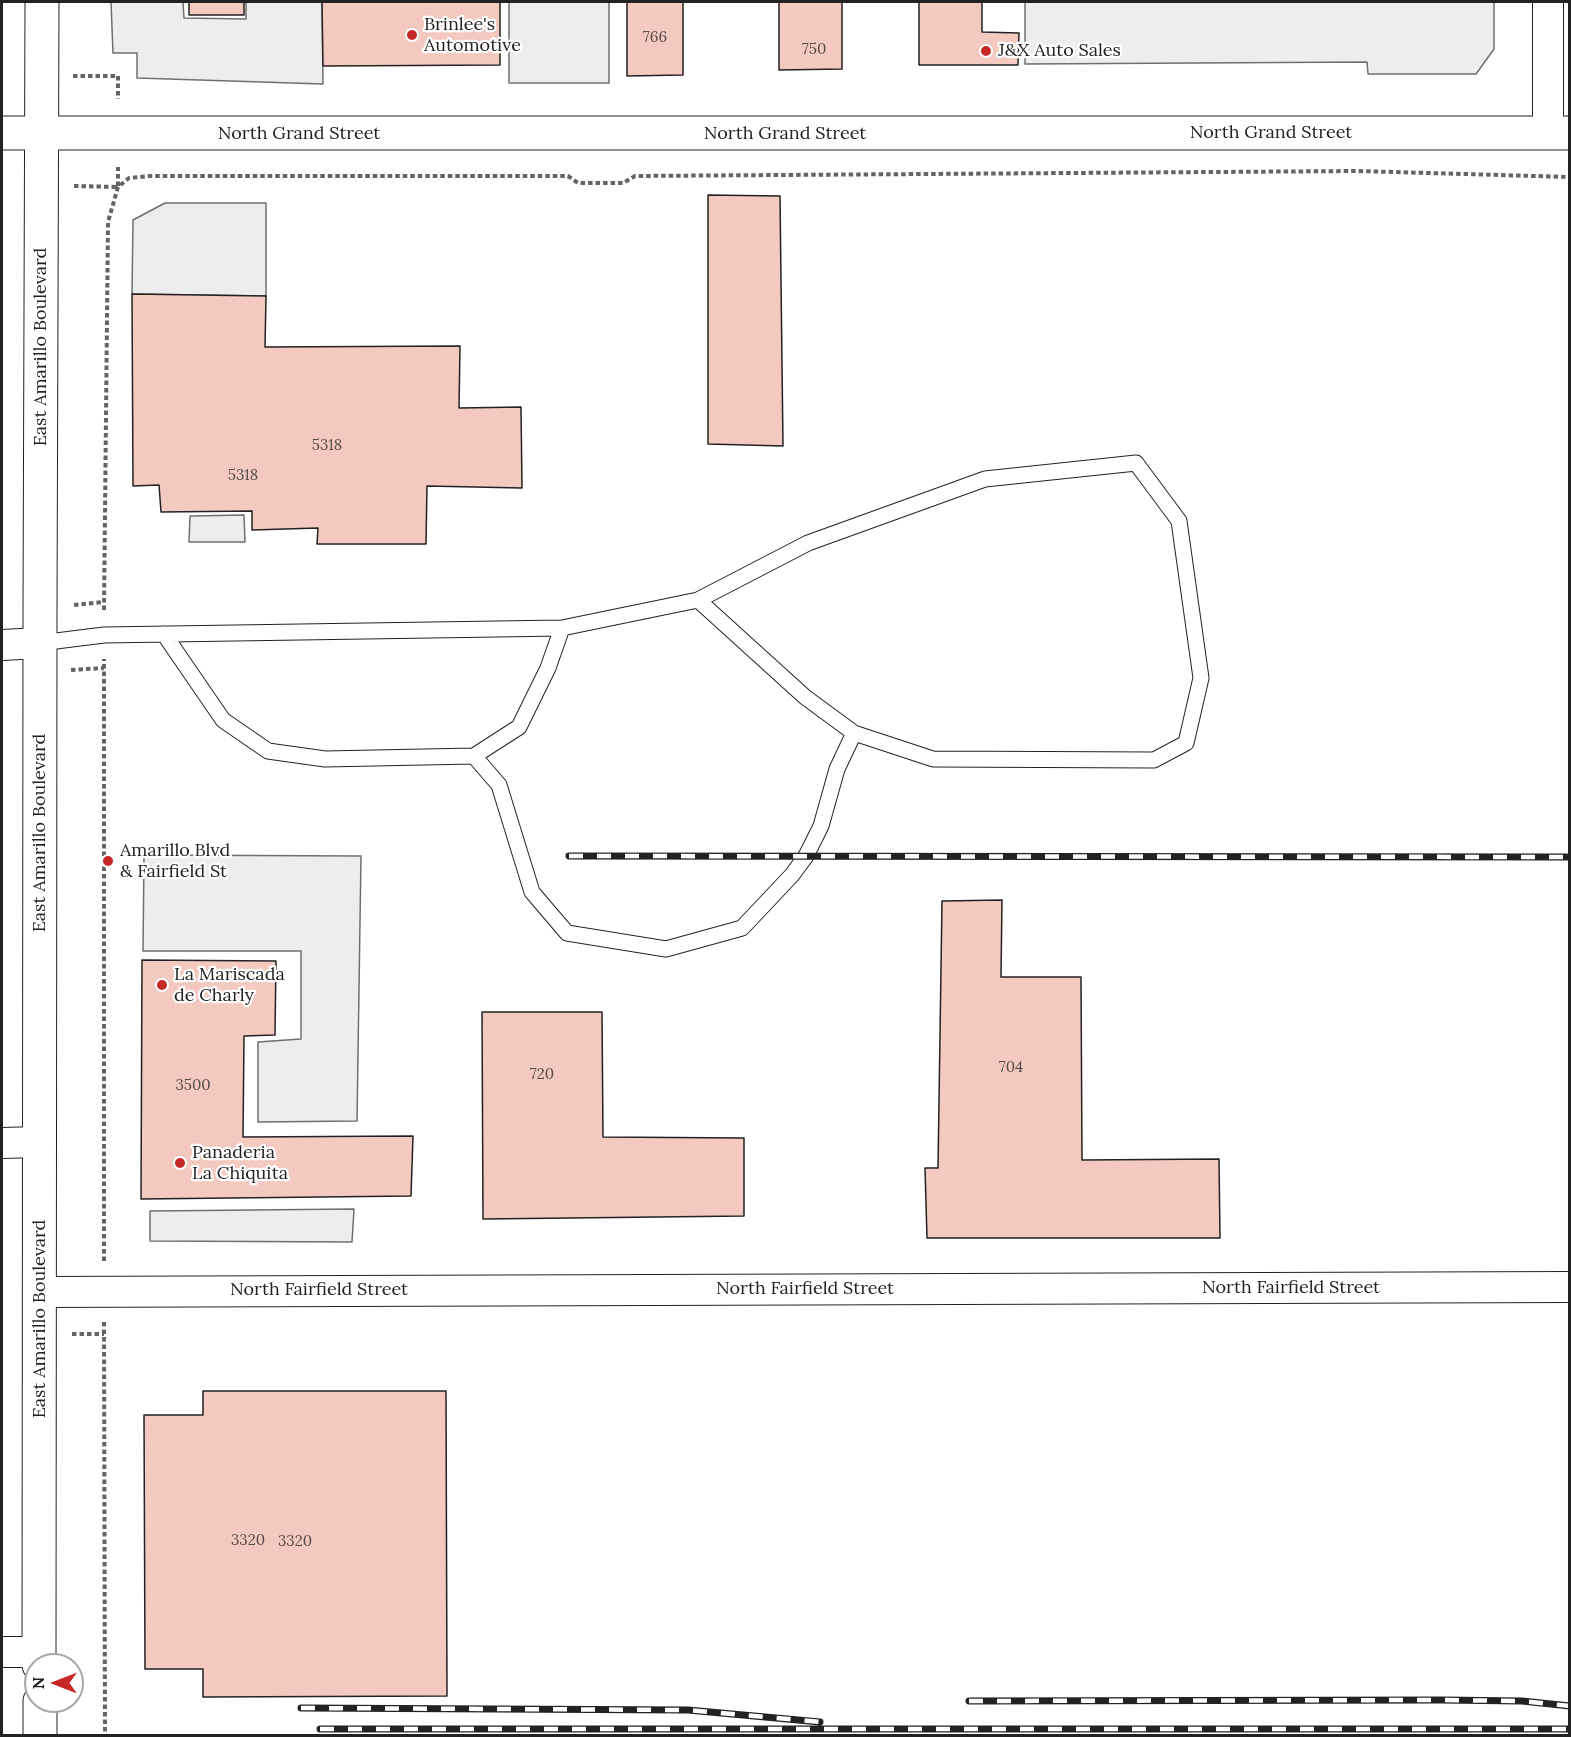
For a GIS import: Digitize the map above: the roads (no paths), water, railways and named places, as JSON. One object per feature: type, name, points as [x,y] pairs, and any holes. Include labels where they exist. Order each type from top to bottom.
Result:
[{"type":"main road","name":"East Amarillo Boulevard","points":[[39,1653],[42,2]]},
{"type":"main road","name":"North Grand Street","points":[[2,133],[1559,133]]},
{"type":"main road","points":[[40,1713],[40,1736]]},
{"type":"street","points":[[1548,2],[1559,133]]},
{"type":"street","points":[[2,645],[40,644]]},
{"type":"street","points":[[2,1143],[40,1142]]},
{"type":"street","name":"North Fairfield Street","points":[[41,1292],[1569,1287]]},
{"type":"street","points":[[2,1652],[24,1656]]},
{"type":"lane","points":[[40,644],[104,635],[562,628],[698,600],[808,543],[985,479],[1136,463],[1179,521],[1201,678],[1186,743],[1154,760],[933,759],[854,733],[805,698],[698,600]]},
{"type":"lane","points":[[164,634],[223,720],[268,751],[325,759],[474,756],[519,727],[548,668],[562,628]]},
{"type":"lane","points":[[474,756],[499,785],[532,892],[567,933],[666,949],[742,928],[792,875],[806,856],[821,826],[837,769],[854,733]]},
{"type":"railway","points":[[569,856],[1570,857]]},
{"type":"railway","points":[[969,1701],[1442,1700],[1522,1701],[1570,1706]]},
{"type":"railway","points":[[301,1708],[688,1710],[820,1722]]},
{"type":"railway","points":[[320,1729],[1570,1729]]},
{"type":"place","name":"Brinlee's Automotive","points":[[412,35]]},
{"type":"place","name":"J&X Auto Sales","points":[[986,51]]},
{"type":"place","name":"Amarillo Blvd & Fairfield St","points":[[108,861]]},
{"type":"place","name":"La Mariscada de Charly","points":[[162,985]]},
{"type":"place","name":"Panaderia La Chiquita","points":[[180,1163]]}]
